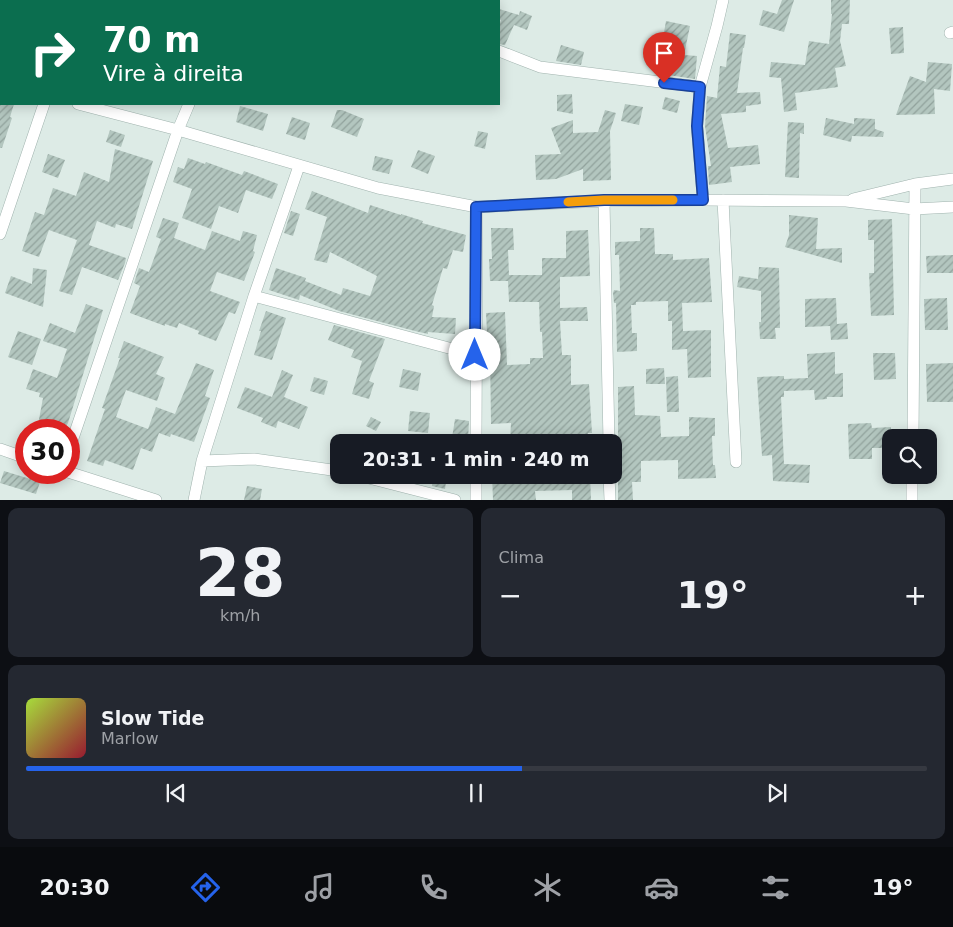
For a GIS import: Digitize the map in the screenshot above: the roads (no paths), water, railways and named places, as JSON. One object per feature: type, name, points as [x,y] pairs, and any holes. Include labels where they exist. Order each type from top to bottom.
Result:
[{"type":"street","points":[[703,200],[697,126],[700,87],[723,0]]},
{"type":"street","points":[[500,51],[540,67],[700,87]]},
{"type":"street","points":[[0,234],[44,105]]},
{"type":"street","points":[[82,105],[178,130],[378,188],[476,207],[604,200],[846,201],[914,209],[953,207]]},
{"type":"street","points":[[80,419],[178,130],[189,105]]},
{"type":"street","points":[[194,500],[202,461],[254,296],[299,166]]},
{"type":"street","points":[[846,201],[916,184],[953,180]]},
{"type":"street","points":[[913,429],[914,209],[916,184]]},
{"type":"street","points":[[604,200],[609,434]]},
{"type":"street","points":[[723,200],[736,462]]},
{"type":"street","points":[[476,207],[476,434]]},
{"type":"street","points":[[254,296],[475,355]]},
{"type":"street","points":[[0,449],[15,454]]},
{"type":"street","points":[[202,461],[254,459],[330,470]]},
{"type":"street","points":[[80,476],[156,500]]},
{"type":"street","points":[[399,484],[455,500]]},
{"type":"street","points":[[476,484],[476,500]]},
{"type":"street","points":[[609,484],[610,500]]},
{"type":"street","points":[[912,484],[912,500]]}]
